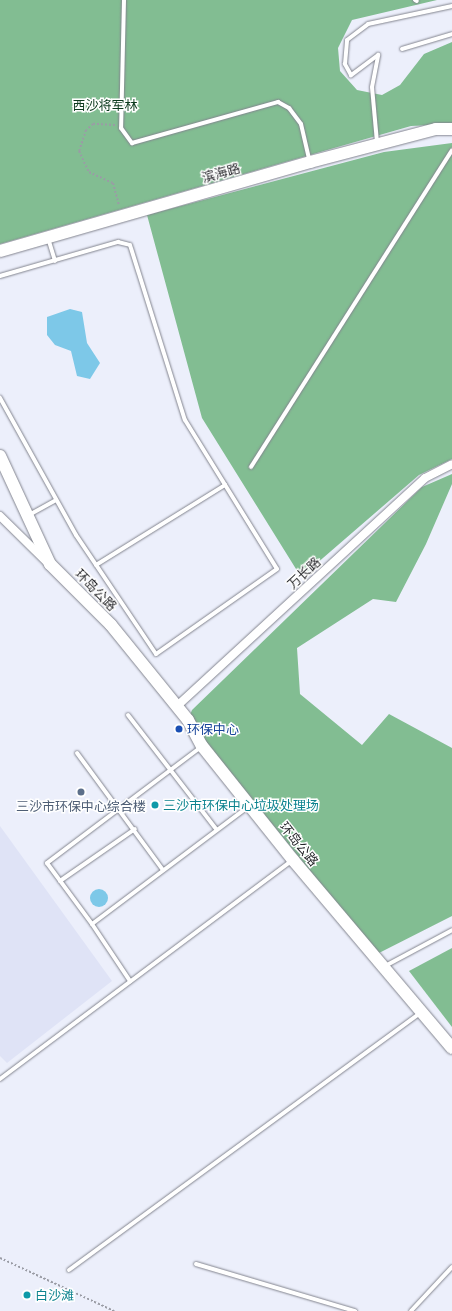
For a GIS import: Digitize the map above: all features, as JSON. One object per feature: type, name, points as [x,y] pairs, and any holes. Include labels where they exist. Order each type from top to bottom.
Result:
[{"type":"street","name":"滨海路","points":[[0,251],[310,162],[436,129],[452,129]]},
{"type":"street","points":[[0,456],[30,515],[50,564]]},
{"type":"street","name":"万长路","points":[[176,707],[425,478],[452,464]]},
{"type":"street","points":[[0,516],[50,564]]},
{"type":"street","name":"环岛公路","points":[[50,564],[111,626],[188,720],[202,746],[293,860],[384,967],[420,1013],[452,1048]]},
{"type":"lane","points":[[124,0],[121,128],[132,143],[278,102],[289,108],[301,124],[310,162]]},
{"type":"lane","points":[[378,144],[372,87],[378,55],[351,75],[345,64],[348,40],[368,24],[452,6]]},
{"type":"lane","points":[[402,49],[452,34]]},
{"type":"lane","points":[[251,466],[452,150]]},
{"type":"lane","points":[[48,237],[55,260]]},
{"type":"lane","points":[[0,276],[124,241],[135,251],[185,420],[277,569],[156,654],[96,565],[56,500],[0,398]]},
{"type":"lane","points":[[96,565],[225,485]]},
{"type":"lane","points":[[30,515],[56,500]]},
{"type":"lane","points":[[128,715],[166,766],[172,768],[217,830]]},
{"type":"lane","points":[[130,981],[92,924],[47,863],[202,746]]},
{"type":"lane","points":[[77,753],[120,808],[164,870]]},
{"type":"lane","points":[[92,924],[250,806]]},
{"type":"lane","points":[[60,881],[135,830]]},
{"type":"lane","points":[[0,1079],[293,860]]},
{"type":"lane","points":[[384,967],[452,930]]},
{"type":"lane","points":[[69,1270],[420,1013]]},
{"type":"lane","points":[[196,1264],[354,1311]]},
{"type":"lane","points":[[411,1311],[452,1267]]},
{"type":"path","points":[[121,128],[108,122],[94,124],[86,130],[79,151],[89,172],[113,183],[122,216]]},
{"type":"path","points":[[0,1258],[114,1311]]},
{"type":"shaded area","points":[[0,826],[112,981],[7,1063],[0,1056]]},
{"type":"green space","name":"西沙将军林","points":[[0,0],[437,0],[352,20],[338,48],[340,71],[357,90],[382,95],[400,85],[424,54],[452,42],[452,124],[411,126],[0,244]]},
{"type":"green space","points":[[452,143],[452,459],[419,475],[301,577],[202,418],[147,215],[384,152]]},
{"type":"green space","points":[[452,474],[452,484],[426,544],[396,602],[373,599],[297,648],[300,694],[362,745],[389,714],[452,748],[452,916],[377,954],[188,720],[192,710],[422,487]]},
{"type":"green space","points":[[452,948],[452,1027],[409,971]]},
{"type":"water","points":[[70,309],[82,312],[87,343],[100,363],[90,379],[77,376],[71,351],[55,345],[47,335],[47,317]]},
{"type":"water","points":[[99,889],[105,892],[108,898],[105,904],[99,907],[93,904],[90,898],[93,892]]},
{"type":"place","name":"环保中心","points":[[179,729]]},
{"type":"place","name":"三沙市环保中心综合楼","points":[[81,792]]},
{"type":"place","name":"三沙市环保中心垃圾处理场","points":[[155,805]]},
{"type":"place","name":"白沙滩","points":[[27,1295]]}]
